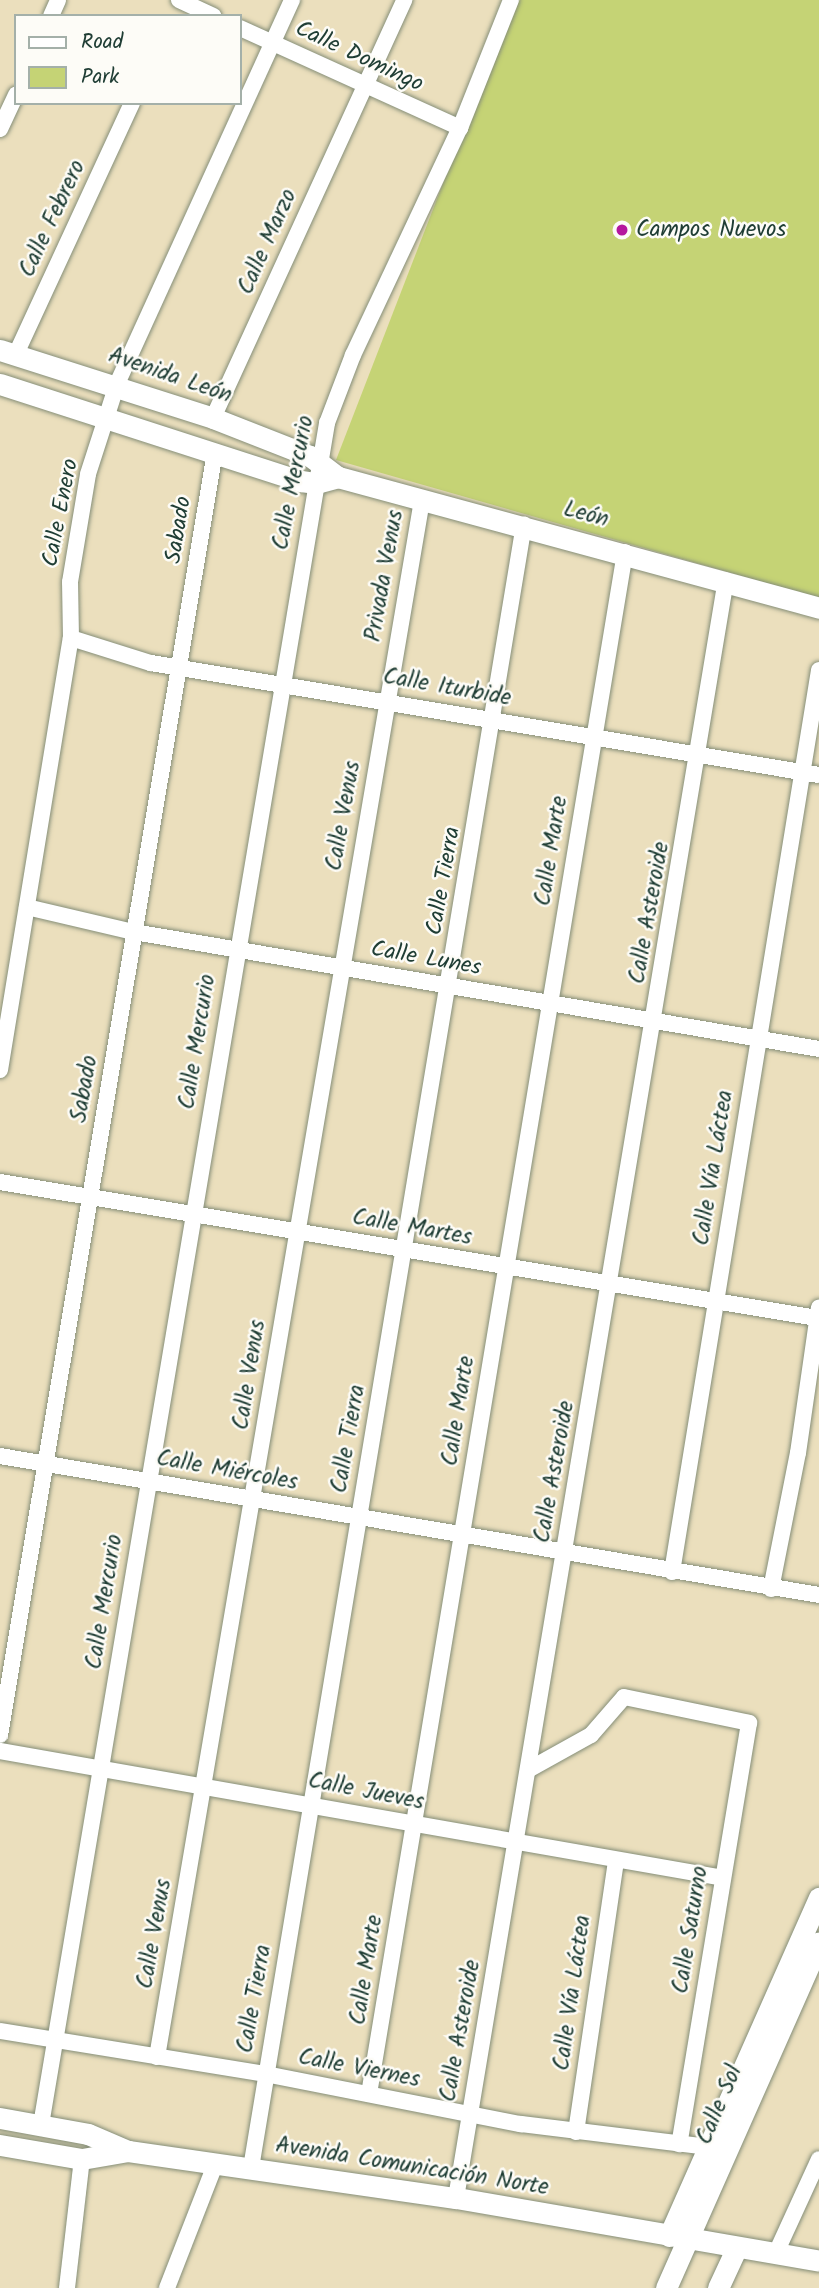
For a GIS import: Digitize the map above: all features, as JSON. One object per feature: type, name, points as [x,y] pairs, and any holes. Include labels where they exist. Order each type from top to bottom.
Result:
[{"type":"street","points":[[179,0],[210,14]]},
{"type":"street","name":"Calle Enero","points":[[0,1070],[71,638],[76,528],[117,384],[292,0]]},
{"type":"street","name":"Calle Marzo","points":[[213,418],[404,0]]},
{"type":"street","name":"Calle Mercurio","points":[[41,2125],[280,682],[320,461],[338,388],[460,128],[511,0]]},
{"type":"street","name":"Calle Domingo","points":[[242,28],[460,128]]},
{"type":"street","points":[[0,129],[14,98]]},
{"type":"street","name":"Calle Febrero","points":[[8,352],[130,105]]},
{"type":"street","name":"Avenida León","points":[[8,352],[117,384],[213,418],[320,461]]},
{"type":"street","points":[[0,384],[316,483],[338,477]]},
{"type":"street","name":"Sabado","points":[[0,1735],[215,452]]},
{"type":"street","name":"León","points":[[320,461],[338,477],[625,552],[819,608]]},
{"type":"street","name":"Privada Venus","points":[[386,700],[422,500]]},
{"type":"street","name":"Calle Tierra","points":[[251,2168],[495,719],[524,525]]},
{"type":"street","name":"Calle Marte","points":[[369,2094],[625,552]]},
{"type":"street","name":"Calle Asteroide","points":[[456,2198],[700,754],[726,580]]},
{"type":"street","name":"Calle Iturbide","points":[[71,638],[124,658],[180,665],[819,775]]},
{"type":"street","name":"Calle Vía Láctea","points":[[671,1572],[819,670]]},
{"type":"street","name":"Calle Venus","points":[[157,2056],[386,700]]},
{"type":"street","name":"Calle Lunes","points":[[27,907],[134,932],[819,1049]]},
{"type":"street","name":"Calle Martes","points":[[0,1182],[716,1301],[818,1313]]},
{"type":"street","points":[[771,1589],[800,1440],[818,1313]]},
{"type":"street","name":"Calle Miércoles","points":[[0,1456],[771,1589],[819,1595]]},
{"type":"street","name":"Calle Saturno","points":[[528,1770],[591,1735],[624,1697],[749,1723],[679,2144]]},
{"type":"street","name":"Calle Jueves","points":[[0,1751],[203,1785],[616,1862],[723,1878]]},
{"type":"street","name":"Calle Vía Láctea","points":[[576,2132],[616,1862]]},
{"type":"street","name":"Calle Sol","points":[[666,2288],[678,2238],[709,2147],[819,1898]]},
{"type":"street","name":"Calle Sol","points":[[678,2238],[814,1968],[819,1942]]},
{"type":"street","name":"Calle Viernes","points":[[0,2031],[265,2074],[470,2115],[576,2132],[709,2147]]},
{"type":"street","name":"Avenida Comunicación Norte","points":[[0,2118],[88,2134],[128,2151],[456,2198],[819,2261]]},
{"type":"street","name":"Avenida Comunicación Norte","points":[[0,2145],[82,2159],[128,2151]]},
{"type":"street","points":[[67,2288],[82,2159]]},
{"type":"street","points":[[776,2253],[819,2159]]},
{"type":"street","points":[[167,2288],[215,2165]]},
{"type":"street","points":[[718,2288],[737,2247]]},
{"type":"green space","name":"Campos Nuevos","points":[[514,0],[819,0],[819,598],[336,460]]},
{"type":"place","name":"Campos Nuevos","points":[[622,230]]}]
